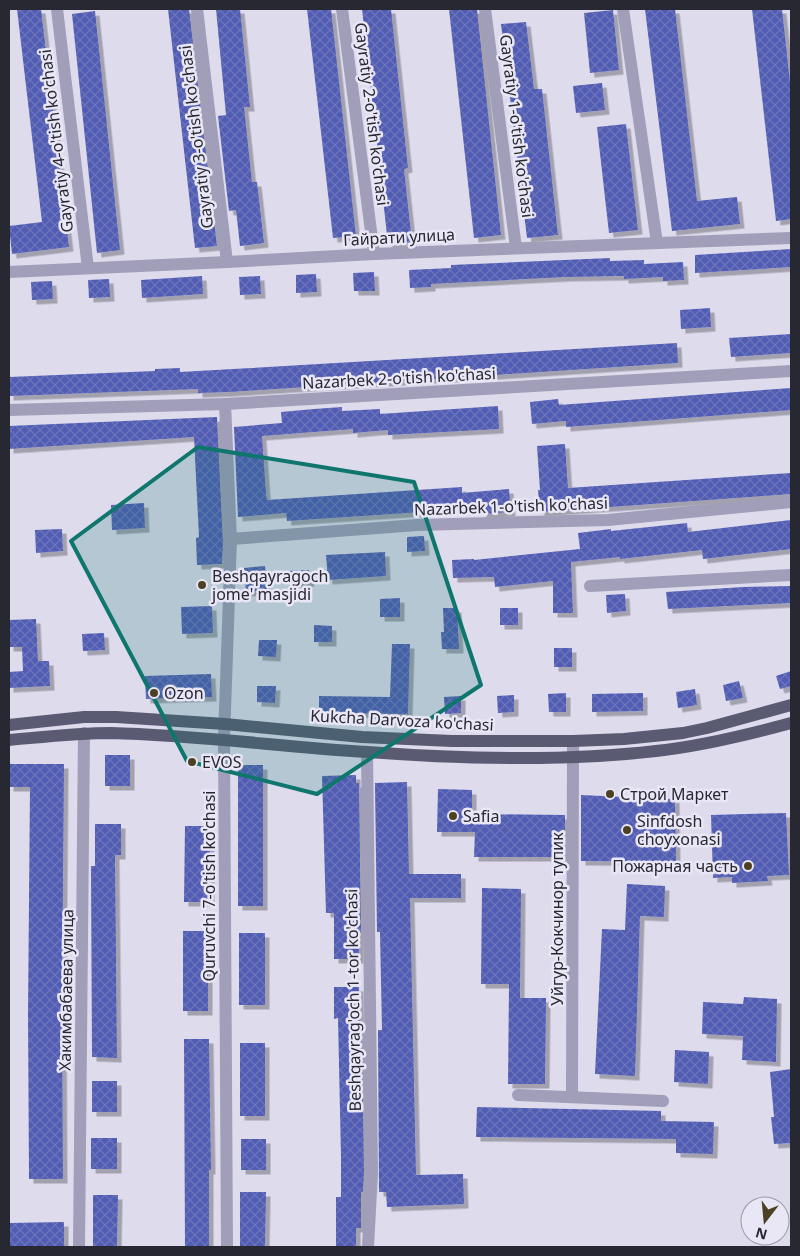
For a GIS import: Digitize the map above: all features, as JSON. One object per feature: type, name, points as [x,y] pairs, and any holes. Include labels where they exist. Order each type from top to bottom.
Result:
[{"type":"main road","name":"Kukcha Darvoza ko'chasi","points":[[9,726],[84,717],[116,717],[225,724],[380,738],[452,741],[573,741],[633,738],[683,732],[707,728],[791,705]]},
{"type":"main road","name":"Kukcha Darvoza ko'chasi","points":[[9,740],[112,733],[224,739],[367,752],[438,756],[574,758],[657,751],[700,744],[791,723]]},
{"type":"street","name":"Gayratiy 4-o'tish ko'chasi","points":[[56,9],[88,268]]},
{"type":"street","name":"Gayratiy 3-o'tish ko'chasi","points":[[197,9],[227,262]]},
{"type":"street","name":"Gayratiy 2-o'tish ko'chasi","points":[[342,9],[374,254]]},
{"type":"street","name":"Gayratiy 1-o'tish ko'chasi","points":[[485,9],[516,248]]},
{"type":"street","points":[[623,9],[656,243]]},
{"type":"street","name":"Гайрати улица","points":[[9,272],[374,254],[791,238]]},
{"type":"street","name":"Nazarbek 2-o'tish ko'chasi","points":[[9,410],[225,404],[791,371]]},
{"type":"street","name":"Quruvchi 7-o'tish ko'chasi","points":[[225,404],[231,538],[224,739],[227,1247]]},
{"type":"street","name":"Nazarbek 1-o'tish ko'chasi","points":[[231,538],[417,525],[608,520],[791,502]]},
{"type":"street","points":[[590,586],[791,575]]},
{"type":"street","name":"Хакимбабаева улица","points":[[79,1247],[84,734]]},
{"type":"street","name":"Уйгур-Кокчинор тупик","points":[[572,1096],[573,741]]},
{"type":"street","name":"Beshqayrag'och 1-tor ko'chasi","points":[[367,752],[372,1173],[368,1247]]},
{"type":"street","points":[[518,1095],[663,1101]]},
{"type":"highlighted area","points":[[198,447],[414,482],[481,685],[317,794],[187,761],[71,541]]},
{"type":"building","points":[[17,9],[41,9],[69,247],[12,254],[9,226],[42,222]]},
{"type":"building","points":[[168,9],[189,9],[217,246],[195,248]]},
{"type":"building","points":[[216,9],[240,9],[250,107],[244,107],[252,182],[257,182],[264,243],[240,246],[236,210],[229,211],[218,116],[226,115]]},
{"type":"building","points":[[307,9],[331,9],[356,236],[333,238]]},
{"type":"building","points":[[362,9],[391,9],[408,168],[404,169],[412,242],[388,244]]},
{"type":"building","points":[[449,9],[477,9],[501,235],[474,238]]},
{"type":"building","points":[[645,9],[675,9],[697,201],[737,197],[740,224],[672,231]]},
{"type":"building","points":[[752,9],[782,9],[791,91],[791,219],[776,221]]},
{"type":"building","points":[[613,10],[619,70],[590,73],[584,13]]},
{"type":"building","points":[[95,11],[120,250],[97,253],[72,14]]},
{"type":"building","points":[[526,22],[534,89],[542,89],[558,235],[527,238],[501,24]]},
{"type":"building","points":[[602,83],[605,110],[576,113],[573,86]]},
{"type":"building","points":[[626,124],[638,230],[609,233],[597,127]]},
{"type":"building","points":[[791,249],[791,267],[695,273],[695,255]]},
{"type":"building","points":[[610,258],[610,261],[644,260],[644,264],[683,262],[684,280],[663,281],[663,277],[624,279],[624,276],[566,277],[431,284],[431,287],[410,288],[409,270],[451,268],[451,265]]},
{"type":"building","points":[[374,272],[375,291],[354,291],[353,273]]},
{"type":"building","points":[[316,274],[317,292],[296,293],[296,275]]},
{"type":"building","points":[[202,276],[203,294],[142,298],[141,280]]},
{"type":"building","points":[[260,276],[261,294],[240,295],[239,277]]},
{"type":"building","points":[[109,279],[110,297],[89,298],[88,280]]},
{"type":"building","points":[[52,281],[53,299],[32,300],[31,282]]},
{"type":"building","points":[[710,308],[711,327],[681,329],[680,310]]},
{"type":"building","points":[[791,334],[791,353],[731,357],[729,338]]},
{"type":"building","points":[[677,343],[678,363],[230,392],[198,393],[198,389],[9,396],[9,377],[155,371],[155,369],[180,368],[180,372]]},
{"type":"building","points":[[791,388],[791,410],[566,427],[566,421],[532,424],[530,402],[558,399],[559,405]]},
{"type":"building","points":[[498,406],[499,429],[388,435],[388,430],[353,433],[353,429],[262,436],[266,493],[267,500],[462,487],[462,493],[509,489],[511,512],[482,514],[482,508],[287,521],[286,513],[238,517],[234,427],[282,423],[281,412],[314,409],[342,407],[342,411],[380,409],[380,414]]},
{"type":"building","points":[[217,417],[223,543],[222,564],[197,565],[196,538],[199,537],[194,437],[9,449],[9,426]]},
{"type":"building","points":[[565,444],[568,488],[791,473],[791,494],[540,512],[537,446]]},
{"type":"building","points":[[144,503],[145,528],[112,530],[111,505]]},
{"type":"building","points":[[791,520],[791,549],[703,559],[702,550],[571,562],[573,613],[553,613],[553,581],[495,587],[494,577],[453,578],[452,560],[474,560],[580,549],[578,533],[687,523],[688,532]]},
{"type":"building","points":[[62,529],[63,551],[36,553],[35,530]]},
{"type":"building","points":[[424,536],[425,551],[407,552],[407,537]]},
{"type":"building","points":[[385,552],[386,576],[328,580],[326,555]]},
{"type":"building","points":[[265,566],[267,590],[246,592],[244,568]]},
{"type":"building","points":[[309,570],[310,582],[289,583],[288,571]]},
{"type":"building","points":[[791,586],[791,603],[668,609],[666,592],[743,587]]},
{"type":"building","points":[[625,594],[626,611],[607,613],[606,595]]},
{"type":"building","points":[[400,598],[400,617],[380,617],[380,599]]},
{"type":"building","points":[[212,606],[213,633],[182,634],[181,607]]},
{"type":"building","points":[[443,608],[457,608],[459,649],[442,649],[441,632],[444,632]]},
{"type":"building","points":[[500,608],[518,608],[518,625],[500,625]]},
{"type":"building","points":[[36,619],[38,661],[49,661],[50,686],[9,688],[9,672],[23,671],[22,647],[9,647],[9,620]]},
{"type":"building","points":[[314,625],[332,626],[332,642],[314,642]]},
{"type":"building","points":[[104,633],[105,650],[83,651],[82,634]]},
{"type":"building","points":[[259,640],[277,640],[276,657],[258,656]]},
{"type":"building","points":[[392,644],[410,644],[408,714],[319,713],[319,696],[390,697]]},
{"type":"building","points":[[554,648],[572,648],[572,667],[554,667]]},
{"type":"building","points":[[791,671],[791,686],[780,689],[776,676]]},
{"type":"building","points":[[211,674],[212,697],[146,699],[145,676]]},
{"type":"building","points":[[739,681],[743,698],[726,701],[723,685]]},
{"type":"building","points":[[257,686],[276,686],[275,703],[257,702]]},
{"type":"building","points":[[695,689],[697,705],[678,708],[676,692]]},
{"type":"building","points":[[566,693],[566,712],[549,712],[548,694]]},
{"type":"building","points":[[643,693],[643,711],[592,712],[592,694]]},
{"type":"building","points":[[514,695],[514,712],[498,713],[497,696]]},
{"type":"building","points":[[461,696],[461,713],[445,714],[444,697]]},
{"type":"building","points":[[105,755],[130,755],[130,786],[105,786]]},
{"type":"building","points":[[9,764],[64,764],[63,1179],[29,1179],[30,787],[9,787]]},
{"type":"building","points":[[238,765],[263,765],[263,906],[238,906]]},
{"type":"building","points":[[356,775],[356,783],[359,783],[361,933],[359,933],[359,959],[334,959],[334,913],[326,913],[322,776]]},
{"type":"building","points":[[407,782],[409,874],[461,874],[461,898],[410,898],[416,1175],[463,1174],[464,1204],[387,1207],[386,1192],[379,1192],[378,1030],[382,1030],[380,932],[377,932],[375,783]]},
{"type":"building","points":[[438,789],[472,790],[472,814],[565,815],[565,857],[474,857],[475,832],[437,832]]},
{"type":"building","points":[[581,795],[675,798],[676,862],[581,861]]},
{"type":"building","points":[[786,813],[789,875],[767,876],[768,881],[732,883],[732,877],[713,878],[711,815]]},
{"type":"building","points":[[95,824],[121,824],[121,855],[115,855],[117,1058],[92,1057],[91,866],[95,866]]},
{"type":"building","points":[[185,826],[210,826],[210,902],[184,902]]},
{"type":"building","points":[[627,884],[665,886],[664,917],[640,916],[635,1076],[595,1074],[602,929],[625,930]]},
{"type":"building","points":[[482,888],[521,889],[520,998],[546,998],[545,1084],[508,1084],[509,984],[481,984]]},
{"type":"building","points":[[183,931],[208,931],[208,1011],[183,1011]]},
{"type":"building","points":[[239,933],[265,933],[265,1005],[239,1005]]},
{"type":"building","points":[[334,987],[359,987],[360,1030],[362,1030],[364,1173],[363,1192],[361,1192],[361,1228],[356,1228],[356,1247],[336,1247],[336,1197],[341,1197],[341,1157],[338,1018],[334,1019]]},
{"type":"building","points":[[744,997],[777,999],[776,1062],[742,1060],[743,1036],[702,1034],[703,1002],[743,1004]]},
{"type":"building","points":[[184,1039],[209,1039],[211,1170],[209,1170],[209,1247],[185,1247]]},
{"type":"building","points":[[240,1043],[265,1043],[265,1116],[240,1116]]},
{"type":"building","points":[[675,1050],[709,1052],[708,1084],[674,1082]]},
{"type":"building","points":[[791,1069],[791,1143],[774,1144],[770,1072]]},
{"type":"building","points":[[92,1081],[117,1081],[117,1112],[92,1112]]},
{"type":"building","points":[[477,1107],[661,1111],[661,1121],[714,1122],[713,1154],[676,1153],[676,1139],[476,1137]]},
{"type":"building","points":[[91,1138],[117,1138],[117,1169],[91,1169]]},
{"type":"building","points":[[241,1139],[266,1139],[266,1170],[241,1170]]},
{"type":"building","points":[[240,1192],[266,1192],[265,1247],[240,1247]]},
{"type":"building","points":[[93,1195],[118,1195],[117,1247],[93,1247]]},
{"type":"building","points":[[64,1222],[64,1247],[9,1247],[9,1223]]},
{"type":"place","name":"Beshqayragoch jome' masjidi","points":[[202,585]]},
{"type":"place","name":"Ozon","points":[[154,693]]},
{"type":"place","name":"EVOS","points":[[192,762]]},
{"type":"place","name":"Строй Маркет","points":[[610,794]]},
{"type":"place","name":"Safia","points":[[453,816]]},
{"type":"place","name":"Sinfdosh choyxonasi","points":[[627,830]]},
{"type":"place","name":"Пожарная часть","points":[[748,866]]}]
